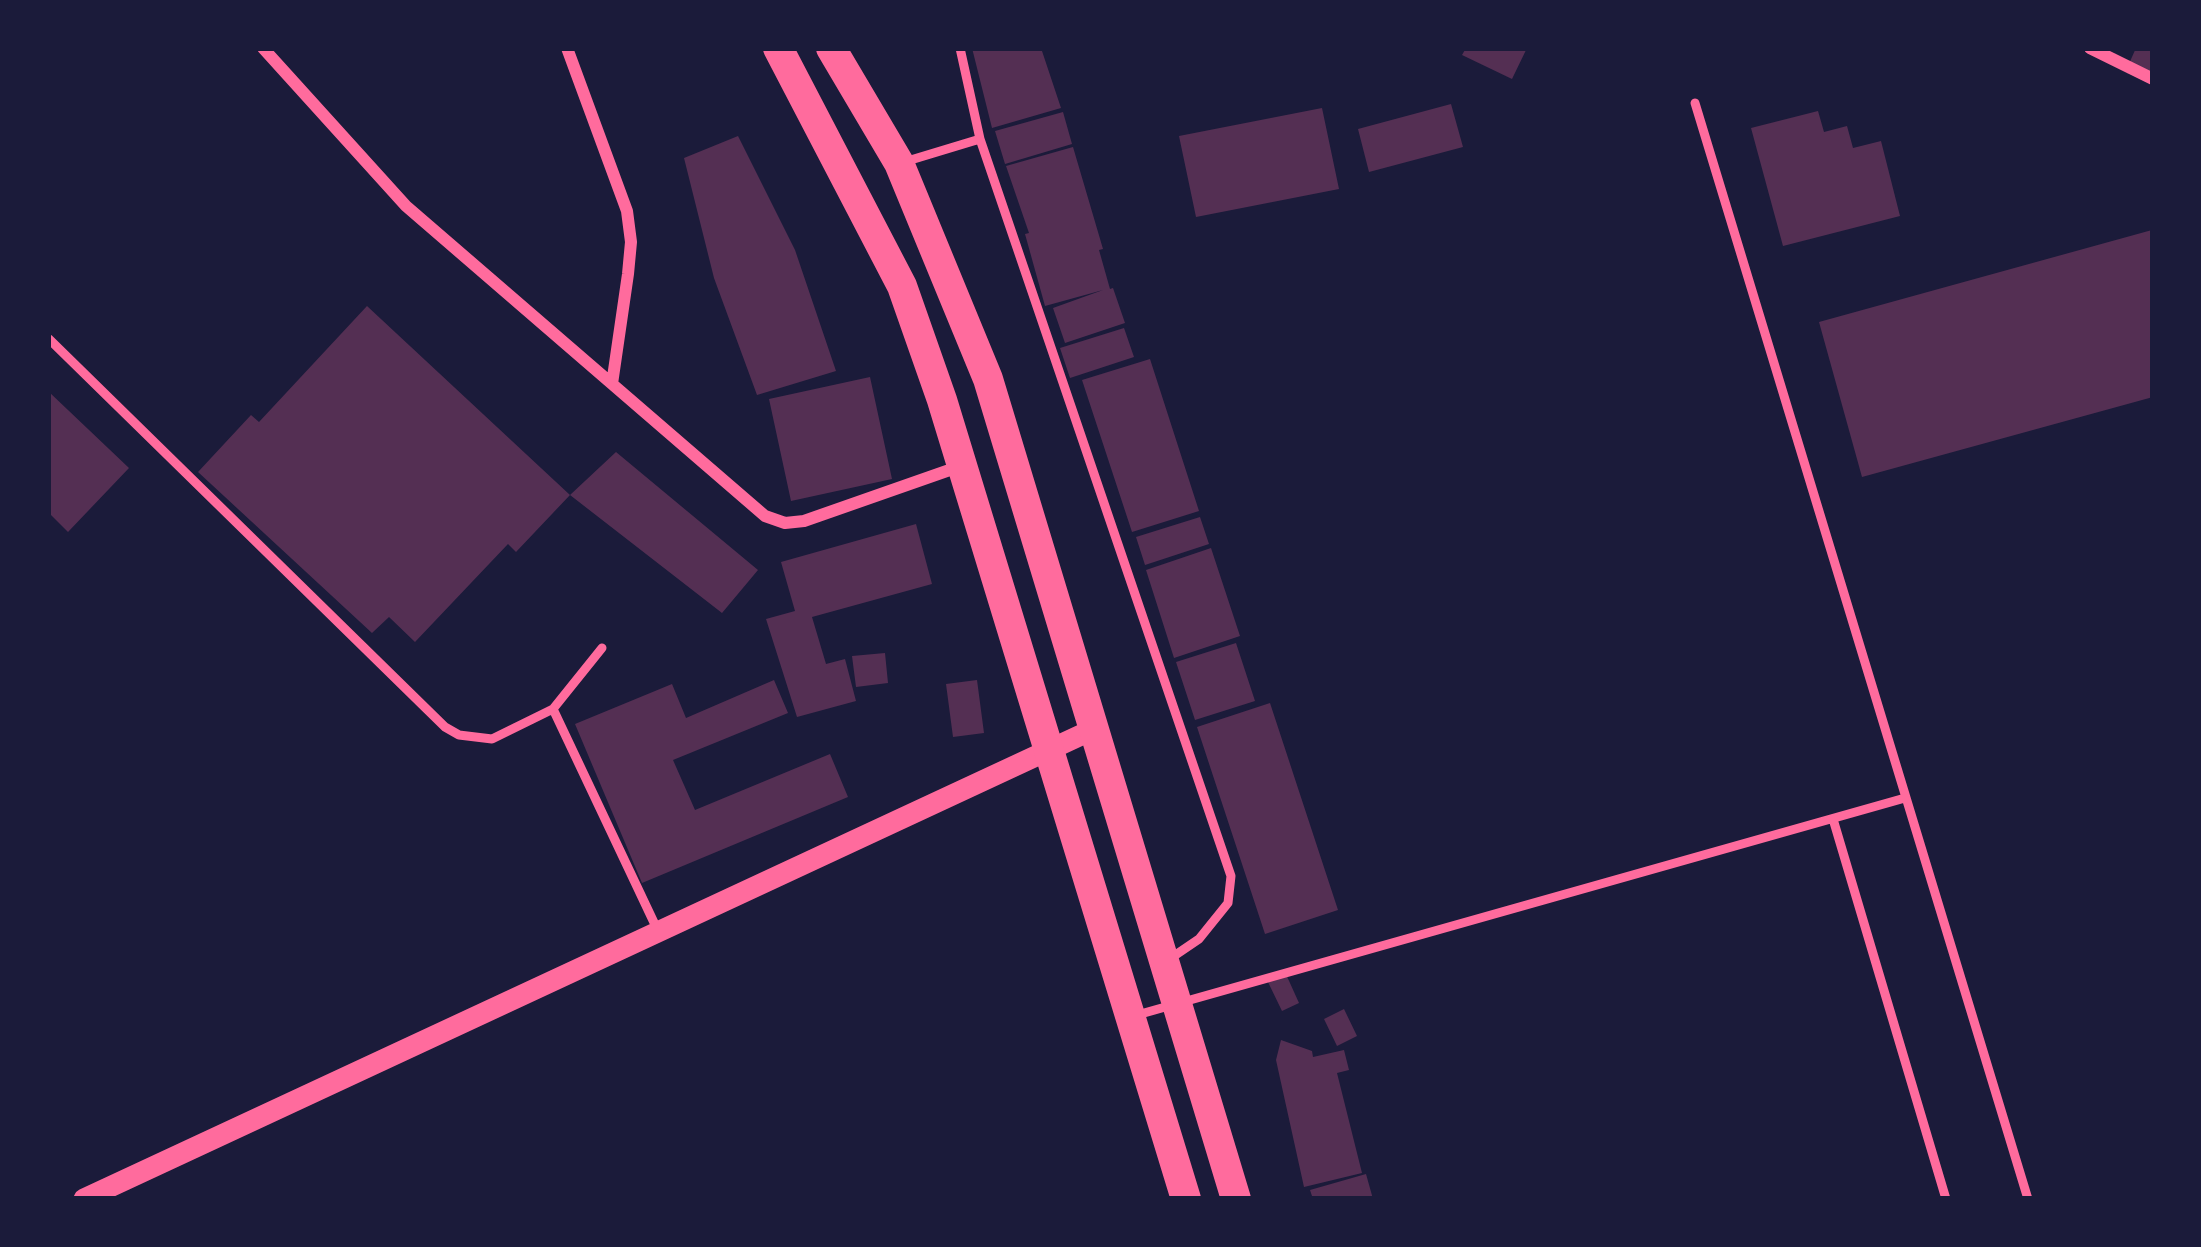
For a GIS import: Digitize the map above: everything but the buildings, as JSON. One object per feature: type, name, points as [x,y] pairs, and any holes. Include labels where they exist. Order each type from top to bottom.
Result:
[{"type":"highway","points":[[778,48],[902,286],[962,465],[1186,1199]]},
{"type":"highway","points":[[830,48],[898,163],[988,379],[1236,1199]]},
{"type":"street","points":[[263,48],[406,206],[765,516],[785,524],[804,521],[962,465]]},
{"type":"street","points":[[567,48],[626,211],[628,274],[612,384]]},
{"type":"street","points":[[2090,48],[2153,79]]},
{"type":"street","points":[[84,1199],[1094,729]]},
{"type":"lane","points":[[960,48],[980,139],[1231,876],[1228,902],[1199,939],[1164,964]]},
{"type":"lane","points":[[1695,103],[2028,1199]]},
{"type":"lane","points":[[898,163],[980,139]]},
{"type":"lane","points":[[49,339],[445,727],[459,735],[492,739],[553,709],[602,648]]},
{"type":"lane","points":[[553,709],[658,931]]},
{"type":"lane","points":[[1131,1017],[1905,798]]},
{"type":"lane","points":[[1833,819],[1946,1199]]}]
